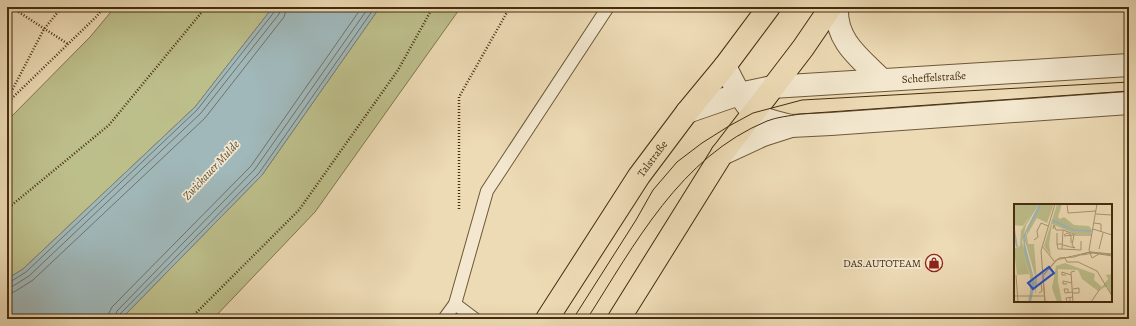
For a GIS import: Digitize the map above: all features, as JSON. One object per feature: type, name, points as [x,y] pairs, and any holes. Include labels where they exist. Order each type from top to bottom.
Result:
[{"type":"main road","name":"Talstraße","points":[[547,319],[639,176],[687,112],[725,66],[770,7]]},
{"type":"main road","points":[[619,319],[722,154],[803,48],[831,7]]},
{"type":"street","points":[[837,7],[839,29],[848,46],[882,80]]},
{"type":"street","name":"Scheffelstraße","points":[[687,112],[739,94],[772,87],[1129,65]]},
{"type":"street","points":[[725,66],[739,94],[753,113],[769,120],[791,126]]},
{"type":"street","points":[[722,154],[763,135],[791,126],[1129,103]]},
{"type":"lane","points":[[444,319],[455,304],[487,191],[608,7]]},
{"type":"lane","points":[[455,304],[475,319]]},
{"type":"path","points":[[11,7],[68,44]]},
{"type":"path","points":[[7,100],[44,29],[62,7]]},
{"type":"path","points":[[7,103],[97,16],[104,7]]},
{"type":"path","points":[[7,209],[109,125],[206,7]]},
{"type":"path","points":[[190,319],[299,210],[398,70],[433,7]]},
{"type":"path","points":[[459,214],[459,97],[510,7]]},
{"type":"green space","points":[[115,7],[273,7],[195,107],[23,269],[7,279],[7,121],[90,37]]},
{"type":"green space","points":[[380,7],[461,7],[315,212],[213,319],[121,319],[262,175]]},
{"type":"water","name":"Zwickauer Mulde","points":[[273,7],[380,7],[262,175],[121,319],[7,319],[7,279],[23,269],[195,107]]},
{"type":"tram line","points":[[573,319],[636,220],[653,190],[677,162],[702,143],[753,113],[802,100],[1129,82]]},
{"type":"tram line","points":[[587,319],[642,233],[662,205],[684,180],[709,157],[736,137],[767,121],[800,114],[1129,91]]},
{"type":"place","name":"DAS.AUTOTEAM","points":[[934,263]]}]
